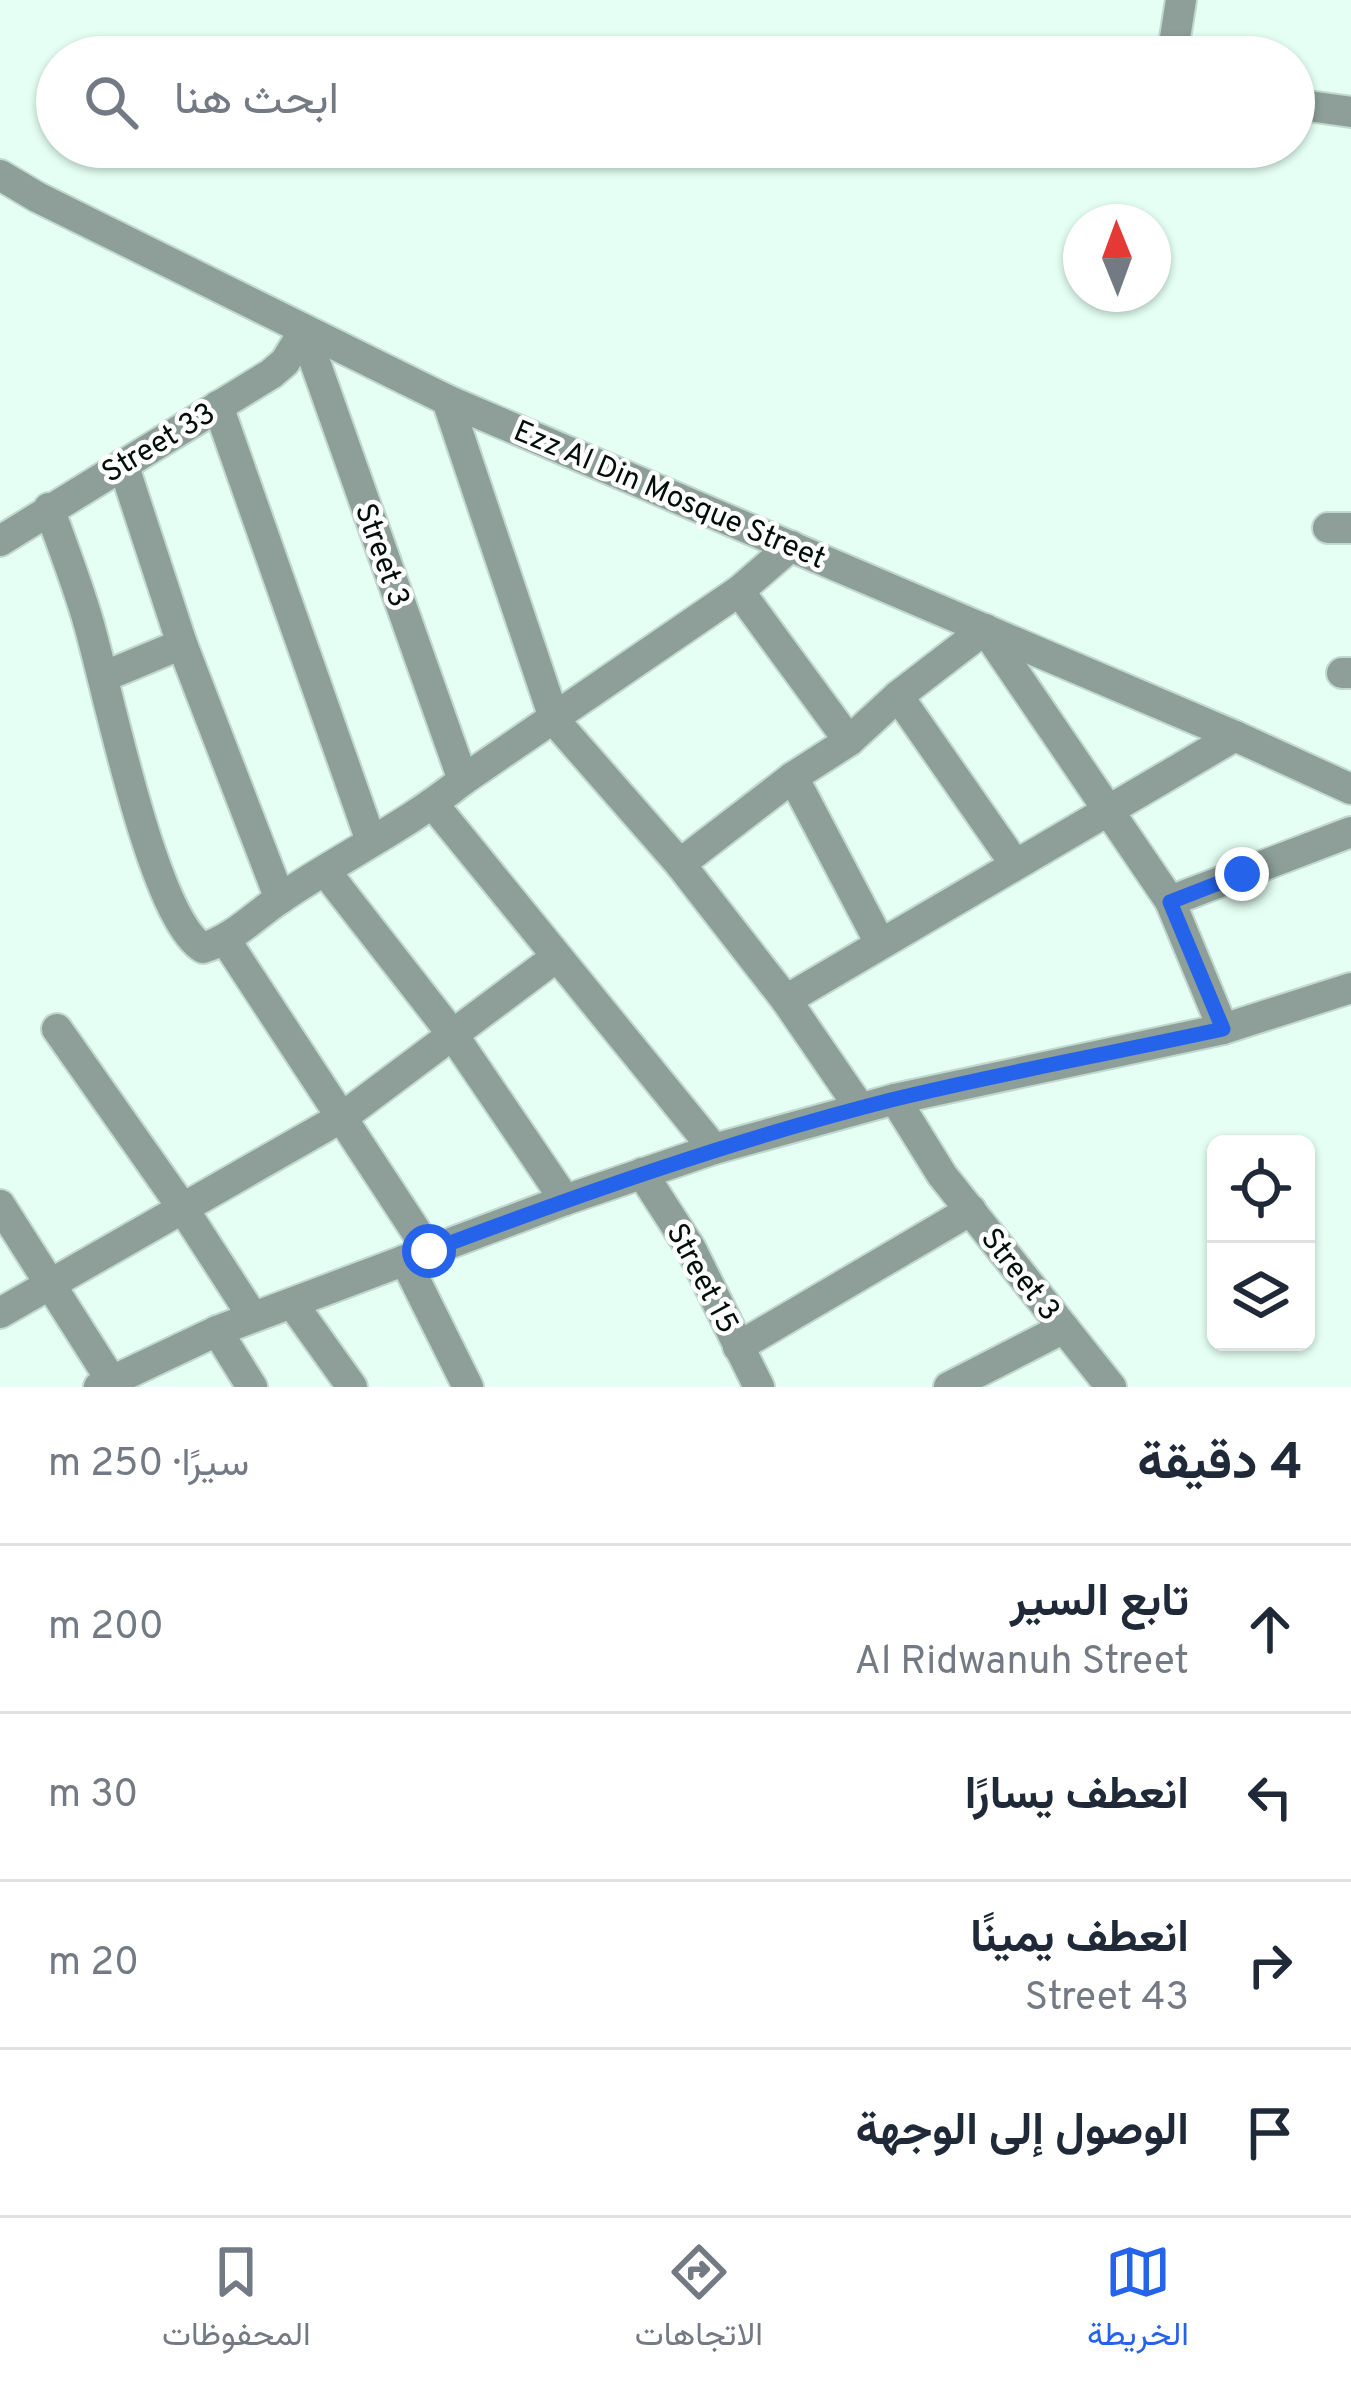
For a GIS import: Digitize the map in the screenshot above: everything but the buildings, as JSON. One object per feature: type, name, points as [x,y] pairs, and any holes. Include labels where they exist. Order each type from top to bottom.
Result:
[{"type":"street","points":[[1175,36],[1181,0]]},
{"type":"street","points":[[1315,107],[1351,112]]},
{"type":"street","name":"Ezz Al Din Mosque Street","points":[[0,175],[447,400],[1351,789]]},
{"type":"street","name":"Street 33","points":[[0,541],[285,362],[304,331]]},
{"type":"street","name":"Street 3","points":[[304,331],[463,780]]},
{"type":"street","points":[[447,400],[555,721],[680,864],[786,1000],[860,1108]]},
{"type":"street","points":[[218,406],[371,841]]},
{"type":"street","points":[[123,464],[182,644],[280,899]]},
{"type":"street","points":[[50,508],[103,677],[131,793],[171,902],[203,948],[226,941],[280,899],[434,804],[739,591],[791,546]]},
{"type":"street","points":[[739,591],[849,741]]},
{"type":"street","points":[[680,864],[793,777],[849,741],[985,629],[1170,902],[1223,1029]]},
{"type":"street","points":[[103,677],[182,644]]},
{"type":"street","points":[[898,696],[1015,864]]},
{"type":"street","points":[[786,1000],[1235,736]]},
{"type":"street","points":[[793,777],[880,943]]},
{"type":"street","points":[[434,804],[714,1149]]},
{"type":"street","points":[[1170,902],[1351,832]]},
{"type":"street","points":[[325,871],[453,1035],[566,1200]]},
{"type":"street","points":[[226,941],[344,1117],[417,1256],[468,1387]]},
{"type":"street","points":[[0,1313],[344,1117],[555,958]]},
{"type":"street","points":[[0,1205],[49,1282],[103,1385],[253,1317],[714,1149],[895,1099],[1223,1029],[1351,988]]},
{"type":"street","points":[[57,1029],[253,1317]]},
{"type":"street","name":"Street 3","points":[[895,1099],[942,1175],[1111,1387]]},
{"type":"street","name":"Street 15","points":[[642,1173],[691,1250],[759,1387]]},
{"type":"street","points":[[738,1347],[970,1210]]},
{"type":"street","points":[[292,1303],[352,1387]]},
{"type":"street","points":[[950,1387],[1064,1328]]},
{"type":"street","points":[[217,1331],[252,1387]]},
{"type":"route","points":[[429,1251],[714,1149],[895,1099],[1223,1029],[1170,902],[1242,874]]}]
